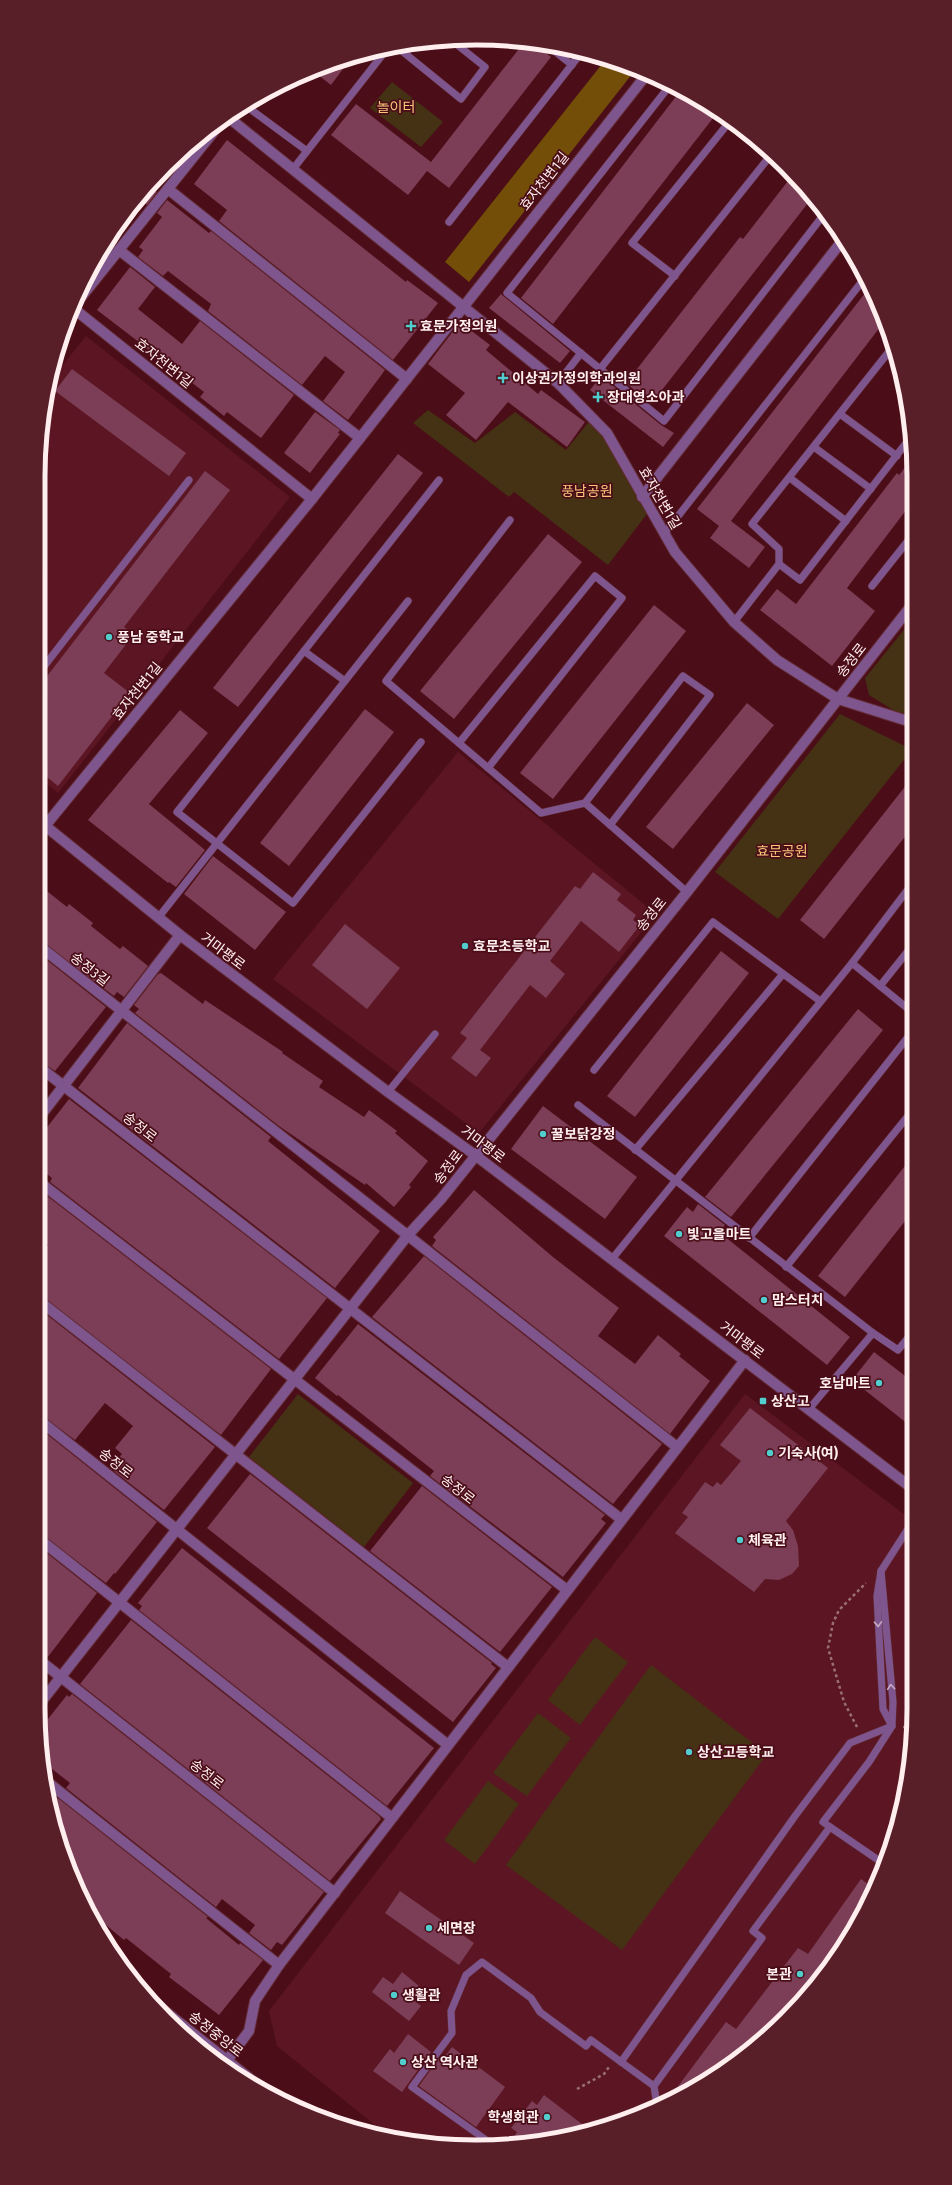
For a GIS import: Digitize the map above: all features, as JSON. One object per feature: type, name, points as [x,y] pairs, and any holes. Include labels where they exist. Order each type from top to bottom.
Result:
[{"type":"street","name":"효자천변1길","points":[[45,819],[312,499],[643,79]]},
{"type":"street","name":"효자천변1길","points":[[233,121],[558,383],[607,433],[642,497],[675,552],[734,622],[778,660],[838,699],[907,721]]},
{"type":"street","name":"효자천변1길","points":[[86,291],[207,140]]},
{"type":"street","points":[[168,188],[407,379]]},
{"type":"street","points":[[642,497],[839,245]]},
{"type":"street","points":[[119,250],[360,438]]},
{"type":"street","name":"효자천변1길","points":[[78,310],[312,499]]},
{"type":"street","name":"송정로","points":[[45,1697],[350,1308],[408,1235],[441,1199],[687,892],[907,611]]},
{"type":"street","name":"거마평로","points":[[45,829],[180,935],[388,1092],[475,1155],[907,1484]]},
{"type":"street","points":[[45,1110],[180,935]]},
{"type":"street","name":"송정3길","points":[[45,951],[122,1012]]},
{"type":"street","points":[[122,1012],[677,1447]]},
{"type":"street","points":[[45,1071],[64,1086]]},
{"type":"street","name":"송정로","points":[[64,1086],[621,1519]]},
{"type":"street","name":"송정로","points":[[45,1186],[567,1590]]},
{"type":"street","points":[[45,1305],[508,1666]]},
{"type":"street","points":[[227,2060],[250,2031],[255,2001],[279,1966],[621,1519],[745,1360]]},
{"type":"street","name":"송정로","points":[[45,1425],[448,1745]]},
{"type":"street","points":[[45,1544],[392,1818]]},
{"type":"street","name":"송정로","points":[[45,1664],[335,1892]]},
{"type":"street","points":[[52,1786],[279,1966]]},
{"type":"lane","points":[[403,51],[461,99],[485,67],[458,46]]},
{"type":"lane","points":[[556,52],[572,65]]},
{"type":"lane","points":[[293,169],[382,56]]},
{"type":"lane","points":[[449,222],[578,57]]},
{"type":"lane","points":[[667,89],[506,293],[664,421],[821,219]]},
{"type":"lane","points":[[251,109],[307,151]]},
{"type":"lane","points":[[674,276],[632,243],[726,126]]},
{"type":"lane","points":[[600,369],[768,159]]},
{"type":"lane","points":[[664,534],[861,282]]},
{"type":"lane","points":[[734,622],[780,564],[779,549],[752,524],[888,352]]},
{"type":"lane","points":[[558,383],[581,353]]},
{"type":"lane","points":[[840,414],[897,456]]},
{"type":"lane","points":[[780,564],[800,580],[906,444]]},
{"type":"lane","points":[[814,447],[871,489]]},
{"type":"lane","points":[[790,478],[846,521]]},
{"type":"lane","points":[[45,665],[189,480]]},
{"type":"lane","points":[[421,742],[293,903],[177,812],[439,480]]},
{"type":"lane","points":[[510,520],[386,681],[540,812],[585,803],[683,676],[710,695],[610,825]]},
{"type":"lane","points":[[872,586],[907,542]]},
{"type":"lane","points":[[459,743],[595,576],[622,598],[488,768]]},
{"type":"lane","points":[[158,918],[408,601]]},
{"type":"lane","points":[[304,651],[345,681]]},
{"type":"lane","points":[[585,803],[687,892]]},
{"type":"lane","points":[[612,1259],[676,1182],[852,962],[907,890]]},
{"type":"lane","points":[[594,1070],[713,922],[820,1001]]},
{"type":"lane","points":[[880,986],[907,952]]},
{"type":"lane","points":[[852,962],[907,1008]]},
{"type":"lane","points":[[636,1150],[783,974]]},
{"type":"lane","points":[[388,1092],[435,1034]]},
{"type":"lane","points":[[749,1238],[907,1038]]},
{"type":"lane","points":[[578,1105],[873,1333],[898,1350],[907,1339]]},
{"type":"lane","points":[[786,1266],[907,1117]]},
{"type":"lane","points":[[809,1409],[873,1333]]},
{"type":"lane","points":[[879,1861],[823,1822],[869,1762],[892,1726],[893,1702],[881,1571],[907,1530]]},
{"type":"lane","points":[[619,2060],[850,1743],[892,1726]]},
{"type":"lane","points":[[654,2086],[762,1938],[753,1931],[830,1826]]},
{"type":"lane","points":[[486,2140],[412,2087],[452,2033],[451,2011],[466,1975],[482,1962],[531,1998],[540,2012],[586,2046],[591,2040],[654,2086],[656,2099],[658,2100]]},
{"type":"path","points":[[861,1738],[855,1721],[844,1702],[828,1648],[833,1624],[839,1610],[868,1582]]},
{"type":"path","points":[[577,2089],[604,2074],[619,2060]]},
{"type":"shaded area","points":[[602,64],[632,74],[469,282],[445,262]]},
{"type":"shaded area","name":"풍남 중학교","points":[[86,336],[290,497],[58,793],[45,783],[45,476],[49,420],[53,392],[58,370]]},
{"type":"shaded area","name":"효문초등학교","points":[[458,752],[656,914],[479,1133],[273,979]]},
{"type":"shaded area","name":"상산고등학교","points":[[745,1394],[907,1516],[906,1737],[899,1793],[884,1848],[863,1900],[834,1948],[818,1971],[781,2014],[738,2051],[692,2082],[667,2096],[615,2117],[560,2132],[532,2136],[476,2140],[448,2139],[392,2132],[379,2129],[277,2046],[269,2011]]},
{"type":"green space","name":"놀이터","points":[[392,82],[443,122],[421,147],[370,108]]},
{"type":"green space","name":"풍남공원","points":[[428,410],[475,443],[515,412],[566,450],[592,418],[650,510],[608,565],[514,492],[509,497],[413,423]]},
{"type":"green space","points":[[907,626],[907,713],[896,712],[869,695],[865,678]]},
{"type":"green space","name":"효문공원","points":[[840,714],[907,747],[907,756],[778,919],[715,872]]},
{"type":"green space","points":[[298,1394],[413,1483],[364,1547],[249,1457]]},
{"type":"green space","points":[[595,1637],[628,1662],[580,1725],[548,1700]]},
{"type":"green space","points":[[651,1665],[767,1754],[622,1950],[506,1865]]},
{"type":"green space","points":[[538,1713],[571,1738],[527,1796],[493,1773]]},
{"type":"green space","points":[[488,1781],[519,1804],[475,1864],[444,1840]]},
{"type":"building","points":[[520,48],[543,51],[551,57],[449,188],[427,171],[408,195],[331,135],[356,104],[431,162]]},
{"type":"building","points":[[346,65],[331,85],[318,75]]},
{"type":"building","points":[[677,95],[714,117],[553,324],[521,298]]},
{"type":"building","points":[[227,140],[406,282],[407,280],[438,303],[393,360],[219,221],[227,210],[194,184]]},
{"type":"building","points":[[789,180],[809,202],[651,404],[626,383],[740,237],[743,239]]},
{"type":"building","points":[[154,190],[157,192],[147,205],[144,202]]},
{"type":"building","points":[[167,200],[209,233],[211,231],[385,370],[348,420],[323,401],[345,372],[325,356],[302,385],[208,311],[211,304],[168,271],[163,276],[138,257],[143,250],[139,247],[162,217],[157,213]]},
{"type":"building","points":[[130,267],[155,287],[138,309],[182,344],[200,321],[294,395],[261,438],[227,412],[224,416],[200,397],[204,392],[97,310]]},
{"type":"building","points":[[866,292],[880,327],[731,521],[765,547],[749,568],[710,538],[719,526],[697,509]]},
{"type":"building","points":[[501,294],[570,351],[560,363],[489,308]]},
{"type":"building","points":[[460,322],[490,345],[486,350],[538,394],[541,390],[585,422],[567,447],[508,402],[476,440],[446,415],[465,393],[428,364]]},
{"type":"building","points":[[72,369],[186,453],[169,476],[55,391]]},
{"type":"building","points":[[601,376],[661,425],[674,433],[663,447],[590,390]]},
{"type":"building","points":[[315,412],[340,430],[338,433],[340,434],[310,473],[284,453]]},
{"type":"building","points":[[398,454],[423,473],[238,707],[213,688]]},
{"type":"building","points":[[907,465],[907,509],[847,588],[875,611],[832,666],[760,610],[777,589],[796,604],[897,473],[899,475]]},
{"type":"building","points":[[205,471],[230,490],[124,627],[134,634],[104,673],[130,693],[58,786],[45,776],[45,679]]},
{"type":"building","points":[[548,534],[582,562],[454,719],[420,691]]},
{"type":"building","points":[[654,605],[686,631],[553,799],[520,773]]},
{"type":"building","points":[[747,703],[774,725],[673,849],[646,827]]},
{"type":"building","points":[[365,709],[394,732],[289,866],[260,843]]},
{"type":"building","points":[[180,710],[208,733],[149,804],[205,850],[176,887],[169,882],[168,883],[88,820]]},
{"type":"building","points":[[907,784],[907,834],[824,939],[800,920]]},
{"type":"building","points":[[213,856],[286,912],[255,950],[184,894]]},
{"type":"building","points":[[593,872],[621,894],[617,900],[636,915],[633,920],[640,925],[619,952],[581,921],[550,961],[565,974],[546,998],[530,985],[480,1050],[491,1058],[476,1077],[451,1058],[467,1038],[460,1033],[575,886],[580,889]]},
{"type":"building","points":[[45,890],[67,907],[69,904],[93,923],[91,926],[120,949],[123,946],[148,966],[124,997],[117,992],[114,996],[45,944]]},
{"type":"building","points":[[345,924],[400,968],[367,1009],[312,965]]},
{"type":"building","points":[[721,951],[749,973],[635,1117],[607,1096]]},
{"type":"building","points":[[45,959],[106,1007],[55,1071],[45,1065]]},
{"type":"building","points":[[161,973],[203,1004],[205,1000],[283,1052],[282,1053],[323,1081],[319,1087],[364,1117],[369,1110],[397,1131],[395,1133],[428,1161],[409,1185],[411,1187],[394,1207],[366,1183],[365,1185],[279,1126],[135,1013],[139,1009],[134,1005],[158,974]]},
{"type":"building","points":[[858,1009],[883,1030],[731,1217],[705,1197]]},
{"type":"building","points":[[127,1023],[271,1137],[268,1141],[380,1231],[335,1288],[78,1088]]},
{"type":"building","points":[[69,1099],[327,1298],[279,1359],[50,1182],[52,1178],[45,1172],[45,1130]]},
{"type":"building","points":[[543,1106],[637,1177],[605,1219],[511,1149]]},
{"type":"building","points":[[907,1163],[907,1219],[845,1297],[818,1276]]},
{"type":"building","points":[[474,1190],[553,1257],[619,1308],[598,1336],[635,1364],[658,1335],[681,1354],[679,1356],[710,1381],[670,1434],[432,1246],[436,1240],[433,1237]]},
{"type":"building","points":[[45,1194],[271,1369],[221,1435],[45,1299],[45,1249],[48,1245],[45,1242]]},
{"type":"building","points":[[698,1204],[725,1225],[719,1232],[850,1337],[827,1365],[664,1236],[687,1207],[693,1212]]},
{"type":"building","points":[[424,1256],[662,1444],[613,1504],[372,1317]]},
{"type":"building","points":[[45,1313],[215,1447],[164,1510],[110,1468],[122,1454],[115,1448],[133,1426],[105,1403],[75,1440],[45,1418]]},
{"type":"building","points":[[358,1324],[605,1515],[601,1519],[606,1523],[563,1577],[430,1476],[434,1471],[315,1378]]},
{"type":"building","points":[[874,1352],[907,1377],[907,1423],[852,1380]]},
{"type":"building","points":[[750,1408],[828,1468],[786,1521],[793,1530],[798,1546],[799,1566],[792,1574],[779,1580],[765,1579],[754,1592],[675,1533],[688,1517],[682,1513],[705,1482],[713,1487],[717,1482],[721,1485],[741,1461],[720,1445]]},
{"type":"building","points":[[45,1433],[157,1522],[106,1583],[45,1537]]},
{"type":"building","points":[[250,1474],[492,1663],[491,1664],[496,1668],[453,1722],[207,1528]]},
{"type":"building","points":[[422,1486],[552,1587],[500,1652],[370,1551]]},
{"type":"building","points":[[182,1548],[434,1748],[387,1806],[139,1610],[142,1606],[138,1603]]},
{"type":"building","points":[[45,1552],[97,1593],[47,1658],[45,1657]]},
{"type":"building","points":[[131,1620],[379,1816],[381,1819],[330,1881],[80,1684]]},
{"type":"building","points":[[72,1694],[324,1892],[282,1945],[277,1942],[271,1950],[249,1933],[255,1925],[222,1899],[216,1907],[66,1788],[70,1783],[49,1767],[45,1722],[67,1695],[69,1697]]},
{"type":"building","points":[[58,1798],[208,1917],[206,1918],[239,1945],[240,1943],[263,1960],[219,2015],[169,1977],[171,1974],[126,1938],[124,1940],[101,1921],[89,1900],[78,1874],[68,1848],[55,1802]]},
{"type":"building","name":"본관","points":[[861,1879],[869,1885],[863,1900],[834,1948],[818,1971],[781,2014],[738,2051],[692,2082],[673,2092],[726,2022],[736,2029],[798,1948],[808,1954]]},
{"type":"building","name":"세면장","points":[[400,1891],[474,1943],[459,1965],[385,1913]]},
{"type":"building","name":"생활관","points":[[402,1972],[419,1986],[410,1997],[421,2006],[409,2021],[372,1992],[383,1977],[393,1984]]},
{"type":"building","name":"상산 역사관","points":[[408,2034],[431,2052],[402,2092],[373,2071],[390,2049],[394,2053]]},
{"type":"building","points":[[452,2047],[505,2087],[476,2127],[419,2086],[439,2058],[442,2060]]},
{"type":"building","name":"학생회관","points":[[544,2095],[584,2126],[560,2132],[514,2138],[517,2132],[511,2128],[532,2101],[537,2105]]},
{"type":"place","name":"효문가정의원","points":[[411,326]]},
{"type":"place","name":"이상권가정의학과의원","points":[[503,378]]},
{"type":"place","name":"장대영소아과","points":[[598,397]]},
{"type":"place","name":"풍남 중학교","points":[[109,637]]},
{"type":"place","name":"효문초등학교","points":[[465,946]]},
{"type":"place","name":"꿀보닭강정","points":[[543,1134]]},
{"type":"place","name":"빛고을마트","points":[[679,1234]]},
{"type":"place","name":"맘스터치","points":[[764,1300]]},
{"type":"place","name":"호남마트","points":[[879,1383]]},
{"type":"place","name":"상산고","points":[[763,1401]]},
{"type":"place","name":"기숙사(여)","points":[[770,1453]]},
{"type":"place","name":"체육관","points":[[740,1540]]},
{"type":"place","name":"상산고등학교","points":[[689,1752]]},
{"type":"place","name":"세면장","points":[[429,1928]]},
{"type":"place","name":"본관","points":[[800,1974]]},
{"type":"place","name":"생활관","points":[[394,1995]]},
{"type":"place","name":"상산 역사관","points":[[403,2062]]},
{"type":"place","name":"학생회관","points":[[547,2117]]}]
